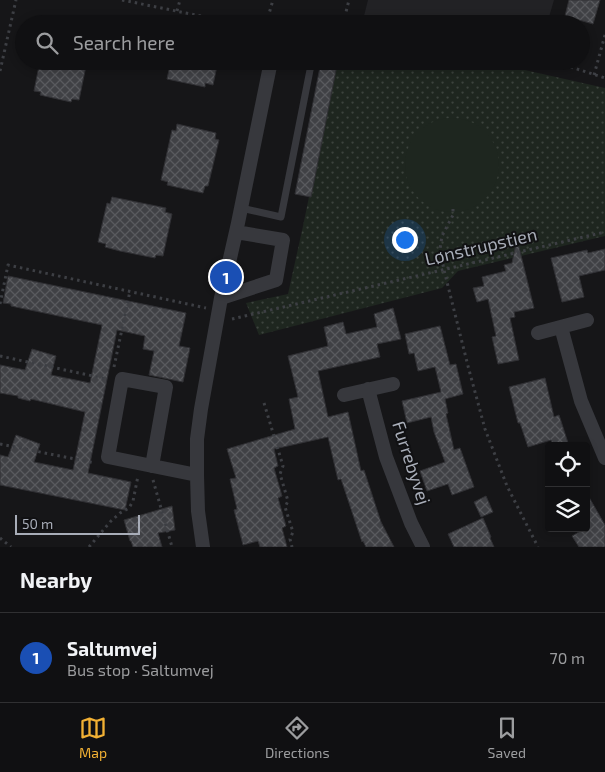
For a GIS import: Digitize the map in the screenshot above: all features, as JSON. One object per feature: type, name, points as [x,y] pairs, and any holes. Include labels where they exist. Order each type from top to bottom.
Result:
[{"type":"street","points":[[203,547],[198,511],[197,475],[201,409],[219,309],[269,70]]},
{"type":"street","points":[[219,309],[276,280],[283,240],[236,232]]},
{"type":"street","points":[[538,333],[588,320]]},
{"type":"street","points":[[561,327],[581,401],[605,458]]},
{"type":"street","points":[[147,465],[166,387],[122,379],[116,381],[108,457],[147,465],[197,475]]},
{"type":"street","points":[[344,395],[392,384]]},
{"type":"street","name":"Furrebyvej","points":[[368,389],[386,457],[411,523],[423,547]]},
{"type":"lane","points":[[241,208],[281,216],[310,70]]},
{"type":"path","points":[[0,71],[16,0]]},
{"type":"path","points":[[122,0],[196,15]]},
{"type":"path","points":[[177,11],[180,0]]},
{"type":"path","points":[[269,15],[273,0]]},
{"type":"path","points":[[345,15],[349,0]]},
{"type":"path","points":[[594,75],[605,35]]},
{"type":"path","points":[[579,70],[605,78]]},
{"type":"path","points":[[453,209],[453,215],[442,236],[440,248],[444,270],[485,429],[507,486],[538,547]]},
{"type":"path","name":"Lønstrupstien","points":[[0,304],[8,265],[219,309],[224,321],[605,232]]},
{"type":"path","points":[[0,356],[116,381],[130,291]]},
{"type":"path","points":[[264,403],[283,466],[280,474],[288,502],[284,507],[293,532],[290,539],[292,547]]},
{"type":"path","points":[[0,444],[102,465]]},
{"type":"path","points":[[89,547],[110,522],[120,513],[130,508],[147,465]]},
{"type":"path","points":[[147,465],[172,547]]},
{"type":"path","points":[[0,538],[11,547]]},
{"type":"shaded area","points":[[368,0],[554,0],[550,15],[364,15]]},
{"type":"shaded area","points":[[335,70],[525,70],[605,88],[605,236],[458,271],[442,288],[259,335],[246,303],[288,294]]},
{"type":"shaded area","points":[[452,118],[470,122],[485,132],[495,147],[499,165],[495,183],[485,198],[470,208],[452,212],[434,208],[419,198],[409,183],[405,165],[409,147],[419,132],[434,122]]},
{"type":"building","points":[[569,0],[600,0],[593,24],[590,23],[590,15],[565,15]]},
{"type":"building","points":[[38,70],[85,70],[79,100],[72,99],[71,102],[40,95],[41,92],[34,91]]},
{"type":"building","points":[[169,70],[216,70],[213,85],[205,83],[205,87],[167,79]]},
{"type":"building","points":[[319,70],[336,70],[311,197],[295,194]]},
{"type":"building","points":[[177,124],[216,133],[215,139],[219,140],[208,186],[205,186],[203,193],[167,185],[168,182],[161,180],[172,130],[176,131]]},
{"type":"building","points":[[112,197],[166,208],[165,212],[172,214],[163,256],[156,255],[155,258],[120,251],[105,247],[106,244],[98,242],[107,203],[110,204]]},
{"type":"building","points":[[517,239],[534,308],[514,312],[515,317],[510,318],[519,360],[498,364],[492,337],[496,336],[488,299],[477,302],[473,288],[484,286],[482,277],[506,271],[504,265],[512,263]]},
{"type":"building","points":[[605,249],[605,270],[579,276],[584,297],[562,302],[551,258],[587,250],[588,253]]},
{"type":"building","points":[[8,276],[186,313],[179,346],[190,348],[183,382],[149,375],[154,351],[143,349],[145,336],[117,330],[88,473],[131,482],[125,510],[0,485],[0,455],[8,457],[16,435],[40,444],[34,462],[73,470],[85,412],[0,393],[0,365],[25,370],[32,349],[56,356],[51,375],[90,383],[102,325],[3,303]]},
{"type":"building","points":[[393,308],[401,339],[377,344],[380,357],[318,371],[328,417],[348,412],[361,471],[364,470],[381,522],[394,547],[366,547],[362,542],[341,479],[338,480],[328,437],[274,449],[278,466],[274,468],[282,496],[278,498],[286,526],[282,528],[287,547],[260,547],[258,541],[243,545],[234,510],[237,509],[230,479],[236,478],[227,449],[295,429],[289,399],[298,397],[288,356],[328,346],[324,327],[343,322],[346,334],[377,327],[374,314]]},
{"type":"building","points":[[440,326],[450,365],[456,364],[463,394],[445,399],[448,413],[446,414],[454,450],[460,448],[474,487],[452,495],[448,484],[427,491],[420,471],[445,462],[434,432],[431,417],[407,423],[402,401],[441,392],[435,367],[418,371],[414,353],[409,354],[405,334]]},
{"type":"building","points":[[545,378],[554,417],[559,415],[568,442],[552,442],[551,440],[528,447],[520,423],[518,423],[509,387]]},
{"type":"building","points":[[486,496],[493,512],[481,517],[474,502]]},
{"type":"building","points":[[590,499],[605,525],[605,547],[579,547],[572,536],[579,532],[590,532]]},
{"type":"building","points":[[172,506],[175,530],[158,533],[162,547],[133,547],[124,520]]},
{"type":"building","points":[[483,518],[494,547],[454,547],[448,534]]},
{"type":"place","name":"Saltumvej","points":[[226,277]]}]
